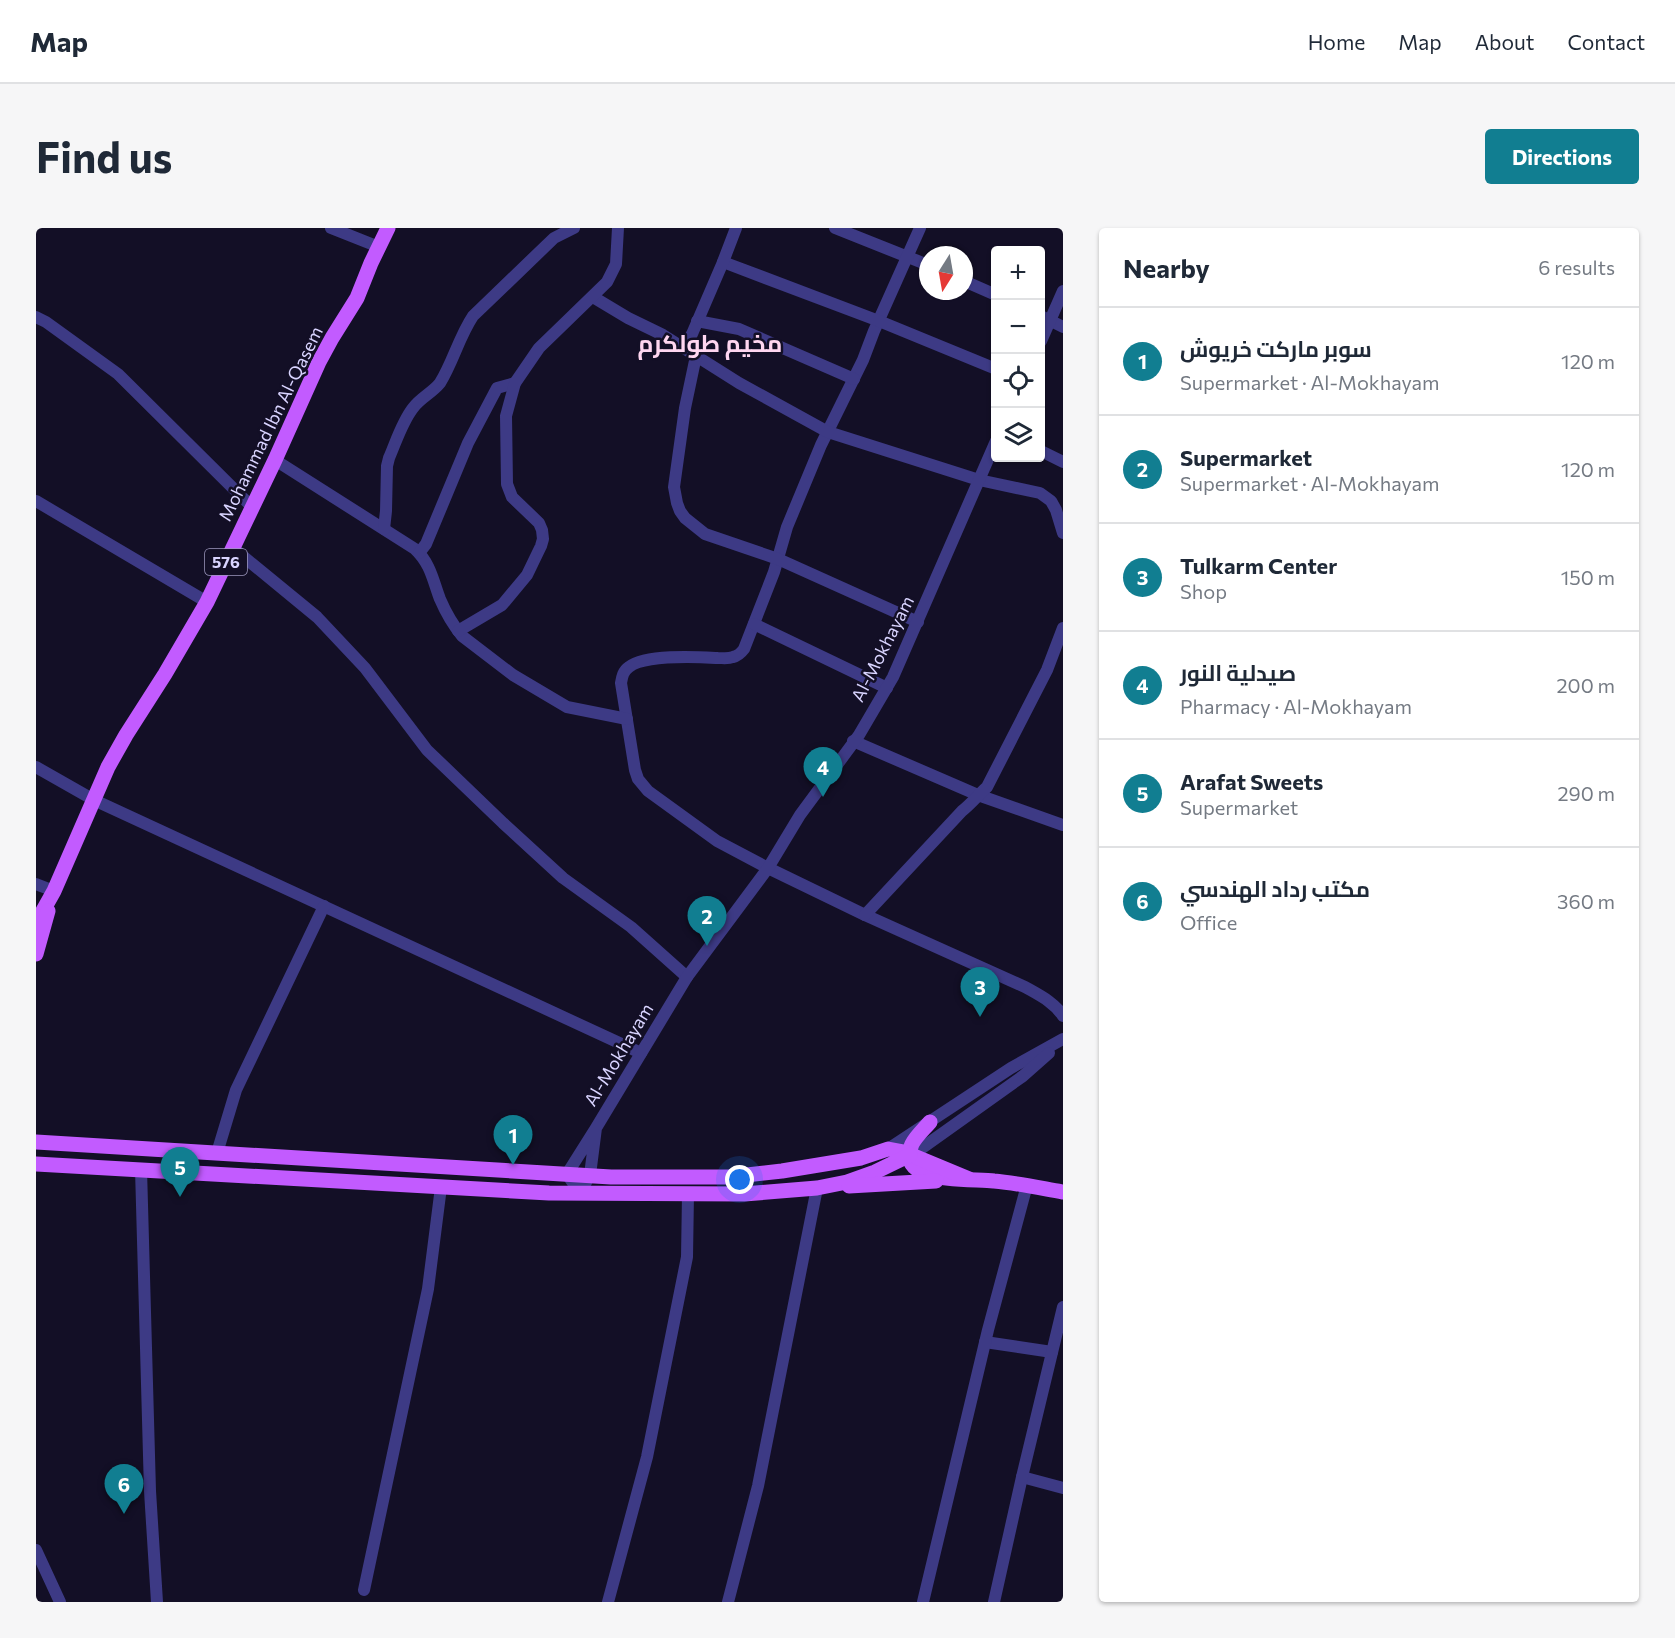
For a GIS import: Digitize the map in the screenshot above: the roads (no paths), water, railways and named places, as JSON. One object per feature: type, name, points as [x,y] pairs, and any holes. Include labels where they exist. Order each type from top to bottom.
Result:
[{"type":"main road","name":"Mohammad Ibn Al-Qasem","points":[[54,891],[108,767],[207,602],[319,362],[357,298],[388,228]]},
{"type":"main road","points":[[36,923],[54,891]]},
{"type":"main road","points":[[36,954],[54,891]]},
{"type":"main road","points":[[930,1122],[914,1141],[910,1155],[915,1168],[930,1176],[942,1179],[969,1179],[1027,1185],[1063,1192]]},
{"type":"main road","points":[[36,1136],[54,1143]]},
{"type":"main road","points":[[36,1142],[567,1174],[670,1178],[729,1177],[782,1171],[861,1158],[888,1149],[910,1155]]},
{"type":"main road","points":[[817,1188],[847,1182],[875,1172],[910,1155]]},
{"type":"main road","points":[[36,1164],[580,1193],[744,1194],[969,1179]]},
{"type":"street","points":[[331,228],[379,247]]},
{"type":"street","points":[[384,529],[387,466],[412,409],[440,383],[473,316],[554,238],[574,228]]},
{"type":"street","points":[[458,632],[502,605],[527,575],[541,546],[543,539],[539,523],[512,497],[507,484],[505,424],[515,383],[539,348],[603,287],[612,273],[618,251],[618,228]]},
{"type":"street","points":[[684,348],[698,321],[736,228]]},
{"type":"street","points":[[835,228],[919,261]]},
{"type":"street","points":[[920,228],[787,527],[778,559],[744,649],[735,657],[730,658],[666,657],[637,663],[630,666],[622,676],[621,683],[635,770],[642,785],[717,841],[865,915],[1043,996],[1063,1016]]},
{"type":"street","points":[[723,262],[879,321],[991,367]]},
{"type":"street","points":[[973,285],[991,293]]},
{"type":"street","points":[[1063,291],[1045,318],[1063,327]]},
{"type":"street","points":[[592,297],[663,335],[739,383],[828,432],[979,480],[1040,493],[1051,501],[1062,525]]},
{"type":"street","points":[[36,317],[118,374],[252,507]]},
{"type":"street","points":[[698,321],[739,329],[854,379]]},
{"type":"street","points":[[696,356],[685,408],[674,488],[680,511],[705,534],[778,559],[918,622]]},
{"type":"street","points":[[419,553],[426,544],[468,443],[497,388],[515,383]]},
{"type":"street","name":"Al-Mokhayam","points":[[567,1174],[687,977],[768,868],[887,688],[991,452]]},
{"type":"street","points":[[275,460],[419,553],[428,565],[445,610],[458,632],[513,675],[567,707],[627,719]]},
{"type":"street","points":[[36,501],[207,602]]},
{"type":"street","points":[[233,548],[317,617],[365,668],[427,750],[503,823],[563,878],[631,927],[687,977]]},
{"type":"street","points":[[754,624],[887,688]]},
{"type":"street","points":[[865,915],[962,812],[985,794],[1047,670],[1063,628]]},
{"type":"street","points":[[854,741],[1063,825]]},
{"type":"street","points":[[36,767],[94,800],[641,1053]]},
{"type":"street","points":[[36,884],[54,891]]},
{"type":"street","points":[[217,1153],[236,1090],[324,906]]},
{"type":"street","points":[[888,1149],[1011,1068],[1063,1040]]},
{"type":"street","points":[[910,1155],[1023,1076],[1063,1040]]},
{"type":"street","points":[[567,1174],[580,1193],[590,1175],[596,1128]]},
{"type":"street","points":[[141,1170],[150,1491],[157,1602]]},
{"type":"street","points":[[923,1602],[985,1342],[1027,1185]]},
{"type":"street","points":[[364,1590],[428,1289],[441,1187]]},
{"type":"street","points":[[728,1602],[758,1486],[817,1188]]},
{"type":"street","points":[[608,1602],[647,1457],[687,1257],[688,1194]]},
{"type":"street","points":[[994,1602],[1022,1477],[1056,1346],[1063,1307]]},
{"type":"street","points":[[985,1342],[1056,1346]]},
{"type":"street","points":[[1022,1477],[1063,1488]]},
{"type":"street","points":[[36,1550],[60,1602]]},
{"type":"place","name":"صيدلية النور","points":[[823,797]]},
{"type":"place","name":"Supermarket","points":[[707,946]]},
{"type":"place","name":"Tulkarm Center","points":[[980,1017]]},
{"type":"place","name":"سوبر ماركت خريوش","points":[[513,1165]]},
{"type":"place","name":"Arafat Sweets","points":[[180,1197]]},
{"type":"place","name":"مكتب رداد الهندسي","points":[[124,1514]]},
{"type":"district","name":"مخيم طولكرم","points":[[710,344]]}]
